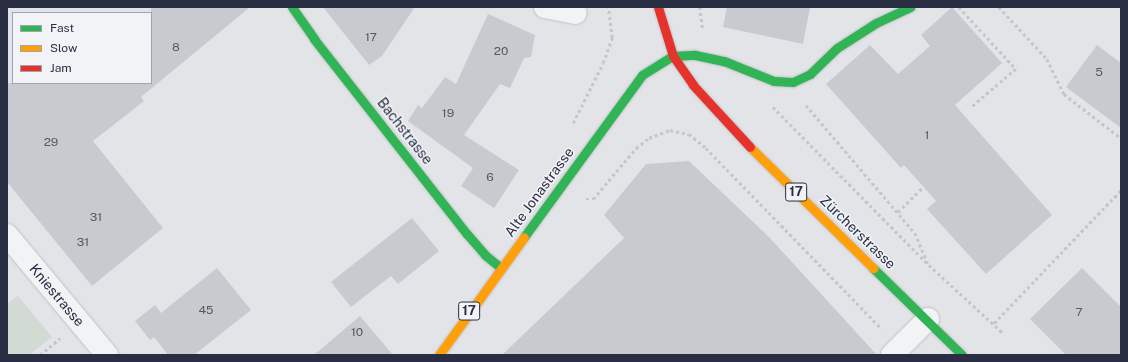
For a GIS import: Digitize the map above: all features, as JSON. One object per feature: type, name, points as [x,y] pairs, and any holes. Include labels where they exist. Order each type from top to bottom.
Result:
[{"type":"main road","name":"Bachstrasse","points":[[292,7],[314,39],[467,234],[485,255],[501,268]]},
{"type":"main road","name":"Zürcherstrasse","points":[[658,7],[673,56],[693,85],[728,126],[928,319],[962,355]]},
{"type":"main road","points":[[673,56],[695,55],[724,60],[774,81],[787,82],[805,78],[837,48],[876,23],[910,7]]},
{"type":"main road","name":"Alte Jonastrasse","points":[[439,355],[642,75],[673,56]]},
{"type":"street","points":[[545,7],[575,13]]},
{"type":"street","name":"Kniestrasse","points":[[7,235],[108,355]]},
{"type":"street","points":[[892,355],[928,319]]},
{"type":"path","points":[[572,128],[590,87],[603,63],[612,38],[608,7]]},
{"type":"path","points":[[959,7],[1016,69],[973,106]]},
{"type":"path","points":[[999,7],[1048,58],[1064,94],[1121,138]]},
{"type":"path","points":[[787,82],[915,233],[929,265]]},
{"type":"path","points":[[771,105],[929,265],[1004,334]]},
{"type":"path","points":[[593,199],[636,148],[649,138],[670,130],[689,134],[706,148],[884,331]]},
{"type":"path","points":[[897,212],[923,187]]},
{"type":"path","points":[[994,323],[1121,190]]},
{"type":"shaded area","points":[[18,296],[52,337],[29,355],[7,355],[7,304]]},
{"type":"building","points":[[151,7],[250,7],[141,97],[144,101],[93,141],[163,228],[92,286],[7,182],[7,83],[152,84]]},
{"type":"building","points":[[323,7],[415,7],[382,56],[369,65]]},
{"type":"building","points":[[727,7],[810,7],[803,44],[723,27]]},
{"type":"building","points":[[952,7],[1002,63],[955,105],[1052,215],[986,274],[927,209],[936,201],[904,165],[901,168],[826,84],[870,45],[898,74],[930,46],[921,35]]},
{"type":"building","points":[[488,14],[535,35],[531,57],[524,58],[510,88],[500,84],[464,135],[519,170],[494,208],[461,186],[473,168],[408,121],[418,105],[422,108],[445,77],[456,84]]},
{"type":"building","points":[[1097,45],[1121,63],[1121,128],[1066,87]]},
{"type":"building","points":[[689,161],[769,237],[877,355],[502,355],[624,238],[604,215],[646,164]]},
{"type":"building","points":[[412,218],[439,251],[398,284],[391,276],[351,307],[331,282]]},
{"type":"building","points":[[217,268],[251,310],[194,355],[168,355],[154,337],[150,340],[135,321],[155,305],[161,313]]},
{"type":"building","points":[[1082,268],[1121,307],[1121,355],[1066,355],[1030,319]]},
{"type":"building","points":[[360,316],[393,355],[314,355]]},
{"type":"traffic: fast","points":[[292,7],[314,39],[467,234],[485,255],[501,268]]},
{"type":"traffic: fast","points":[[673,56],[695,55],[724,61],[774,81],[793,82],[810,74],[837,48],[876,23],[910,7]]},
{"type":"traffic: fast","points":[[524,237],[642,75],[673,56]]},
{"type":"traffic: fast","points":[[873,268],[962,355]]},
{"type":"traffic: slow","points":[[750,147],[873,268]]},
{"type":"traffic: slow","points":[[439,355],[524,237]]},
{"type":"traffic: jam","points":[[658,7],[673,56],[693,85],[750,147]]}]
